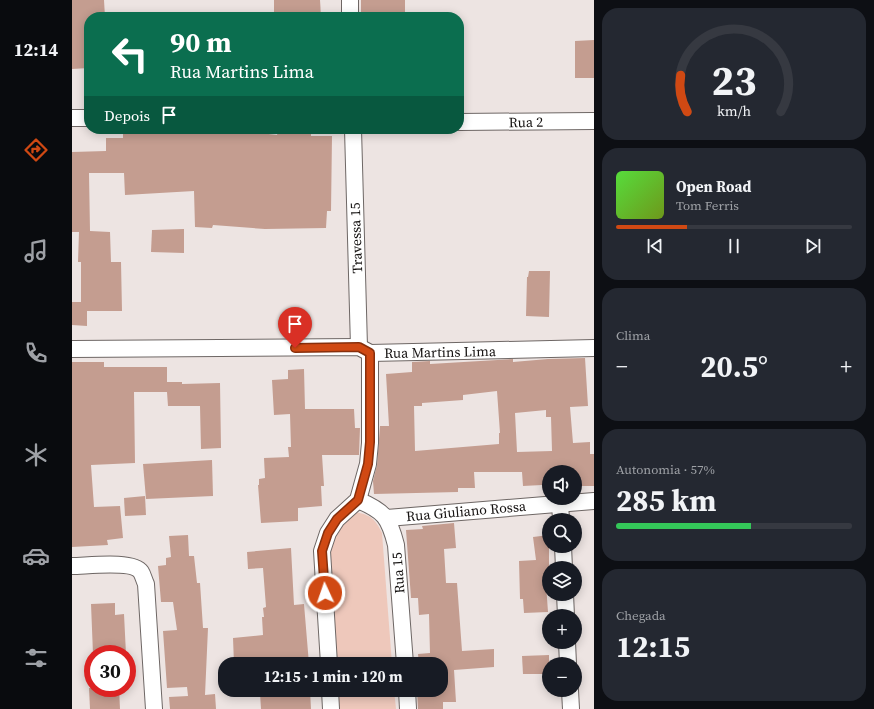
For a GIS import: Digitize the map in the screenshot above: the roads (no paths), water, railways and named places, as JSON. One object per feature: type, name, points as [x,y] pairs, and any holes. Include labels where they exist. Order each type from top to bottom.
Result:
[{"type":"street","points":[[350,0],[350,12]]},
{"type":"street","points":[[72,118],[84,118]]},
{"type":"street","name":"Rua 2","points":[[464,122],[594,121]]},
{"type":"street","name":"Travessa 15","points":[[353,134],[365,350]]},
{"type":"street","name":"Rua Martins Lima","points":[[72,349],[365,350],[594,348]]},
{"type":"street","points":[[328,657],[322,551],[328,533],[337,519],[358,500],[368,464],[370,442],[365,350]]},
{"type":"street","points":[[358,500],[380,511],[387,518]]},
{"type":"street","name":"Rua Giuliano Rossa","points":[[582,502],[594,501]]},
{"type":"street","name":"Rua Giuliano Rossa","points":[[387,518],[542,505]]},
{"type":"street","name":"Rua 15","points":[[387,518],[396,545],[404,657]]},
{"type":"street","points":[[72,566],[120,564],[132,566],[141,572],[146,584],[154,709]]},
{"type":"street","points":[[330,697],[331,709]]},
{"type":"street","points":[[407,697],[408,709]]},
{"type":"street","points":[[570,697],[571,709]]}]
